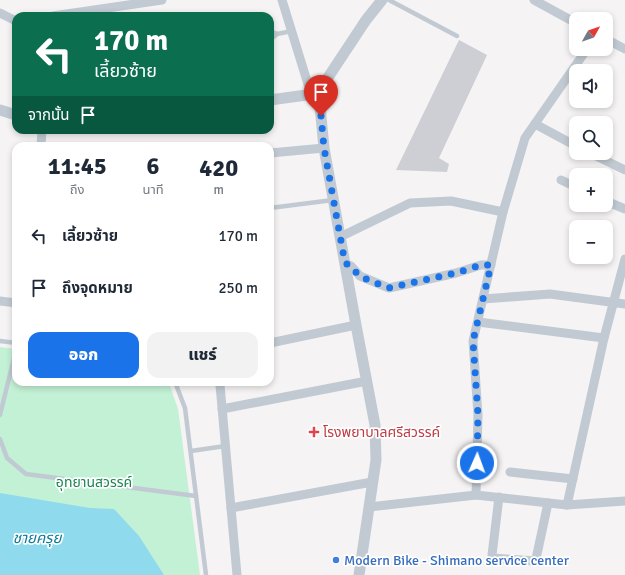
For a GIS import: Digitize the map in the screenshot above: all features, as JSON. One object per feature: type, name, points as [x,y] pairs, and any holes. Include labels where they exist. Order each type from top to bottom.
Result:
[{"type":"street","points":[[80,12],[162,0]]},
{"type":"street","points":[[282,0],[320,106],[324,148],[375,425],[376,460],[359,575]]},
{"type":"street","points":[[274,99],[316,93],[366,20],[382,0]]},
{"type":"street","points":[[534,0],[569,19]]},
{"type":"street","points":[[0,13],[12,19]]},
{"type":"street","points":[[613,43],[625,49]]},
{"type":"street","points":[[476,494],[478,415],[473,341],[503,212],[525,138],[582,56]]},
{"type":"street","points":[[0,110],[12,114]]},
{"type":"street","points":[[534,124],[569,142]]},
{"type":"street","points":[[274,153],[324,148]]},
{"type":"street","points":[[604,160],[625,170]]},
{"type":"street","points":[[561,180],[569,184]]},
{"type":"street","points":[[340,237],[410,203],[451,201],[503,212]]},
{"type":"street","points":[[613,204],[625,209]]},
{"type":"street","points":[[567,506],[604,338],[625,259]]},
{"type":"street","points":[[345,263],[351,266],[359,276],[388,288],[456,273],[481,265],[491,265]]},
{"type":"street","points":[[483,299],[550,294],[625,304]]},
{"type":"street","points":[[0,301],[12,302]]},
{"type":"street","points":[[478,322],[604,338]]},
{"type":"street","points":[[274,342],[356,325]]},
{"type":"street","points":[[222,409],[367,381]]},
{"type":"street","points":[[219,386],[237,575]]},
{"type":"street","points":[[510,472],[573,479]]},
{"type":"street","points":[[231,508],[372,482]]},
{"type":"street","points":[[369,506],[476,494],[567,506],[625,501]]},
{"type":"street","points":[[500,497],[492,555],[494,558],[534,561],[536,559],[548,503]]},
{"type":"lane","points":[[389,0],[457,36]]},
{"type":"lane","points":[[274,37],[277,34],[292,31]]},
{"type":"lane","points":[[274,208],[334,200]]},
{"type":"lane","points":[[0,341],[12,342]]},
{"type":"lane","points":[[0,415],[12,366]]},
{"type":"lane","points":[[177,386],[185,408],[206,575]]},
{"type":"lane","points":[[0,439],[7,458],[26,474],[196,496]]},
{"type":"lane","points":[[191,451],[225,446]]},
{"type":"green space","name":"อุทยานสวรรค์","points":[[0,347],[12,348],[12,386],[170,386],[178,409],[200,575],[0,575]]},
{"type":"water","name":"ชายครุย","points":[[0,493],[90,508],[114,509],[139,536],[164,575],[0,575]]},
{"type":"building","points":[[459,40],[487,55],[439,158],[449,164],[447,172],[396,170]]},
{"type":"place","name":"โรงพยาบาลศรีสวรรค์","points":[[314,432]]},
{"type":"place","name":"Modern Bike - Shimano service center","points":[[336,560]]},
{"type":"route","points":[[321,116],[324,148],[345,263],[351,266],[359,276],[388,288],[456,273],[481,265],[491,265],[473,341],[478,415],[477,463]]}]
